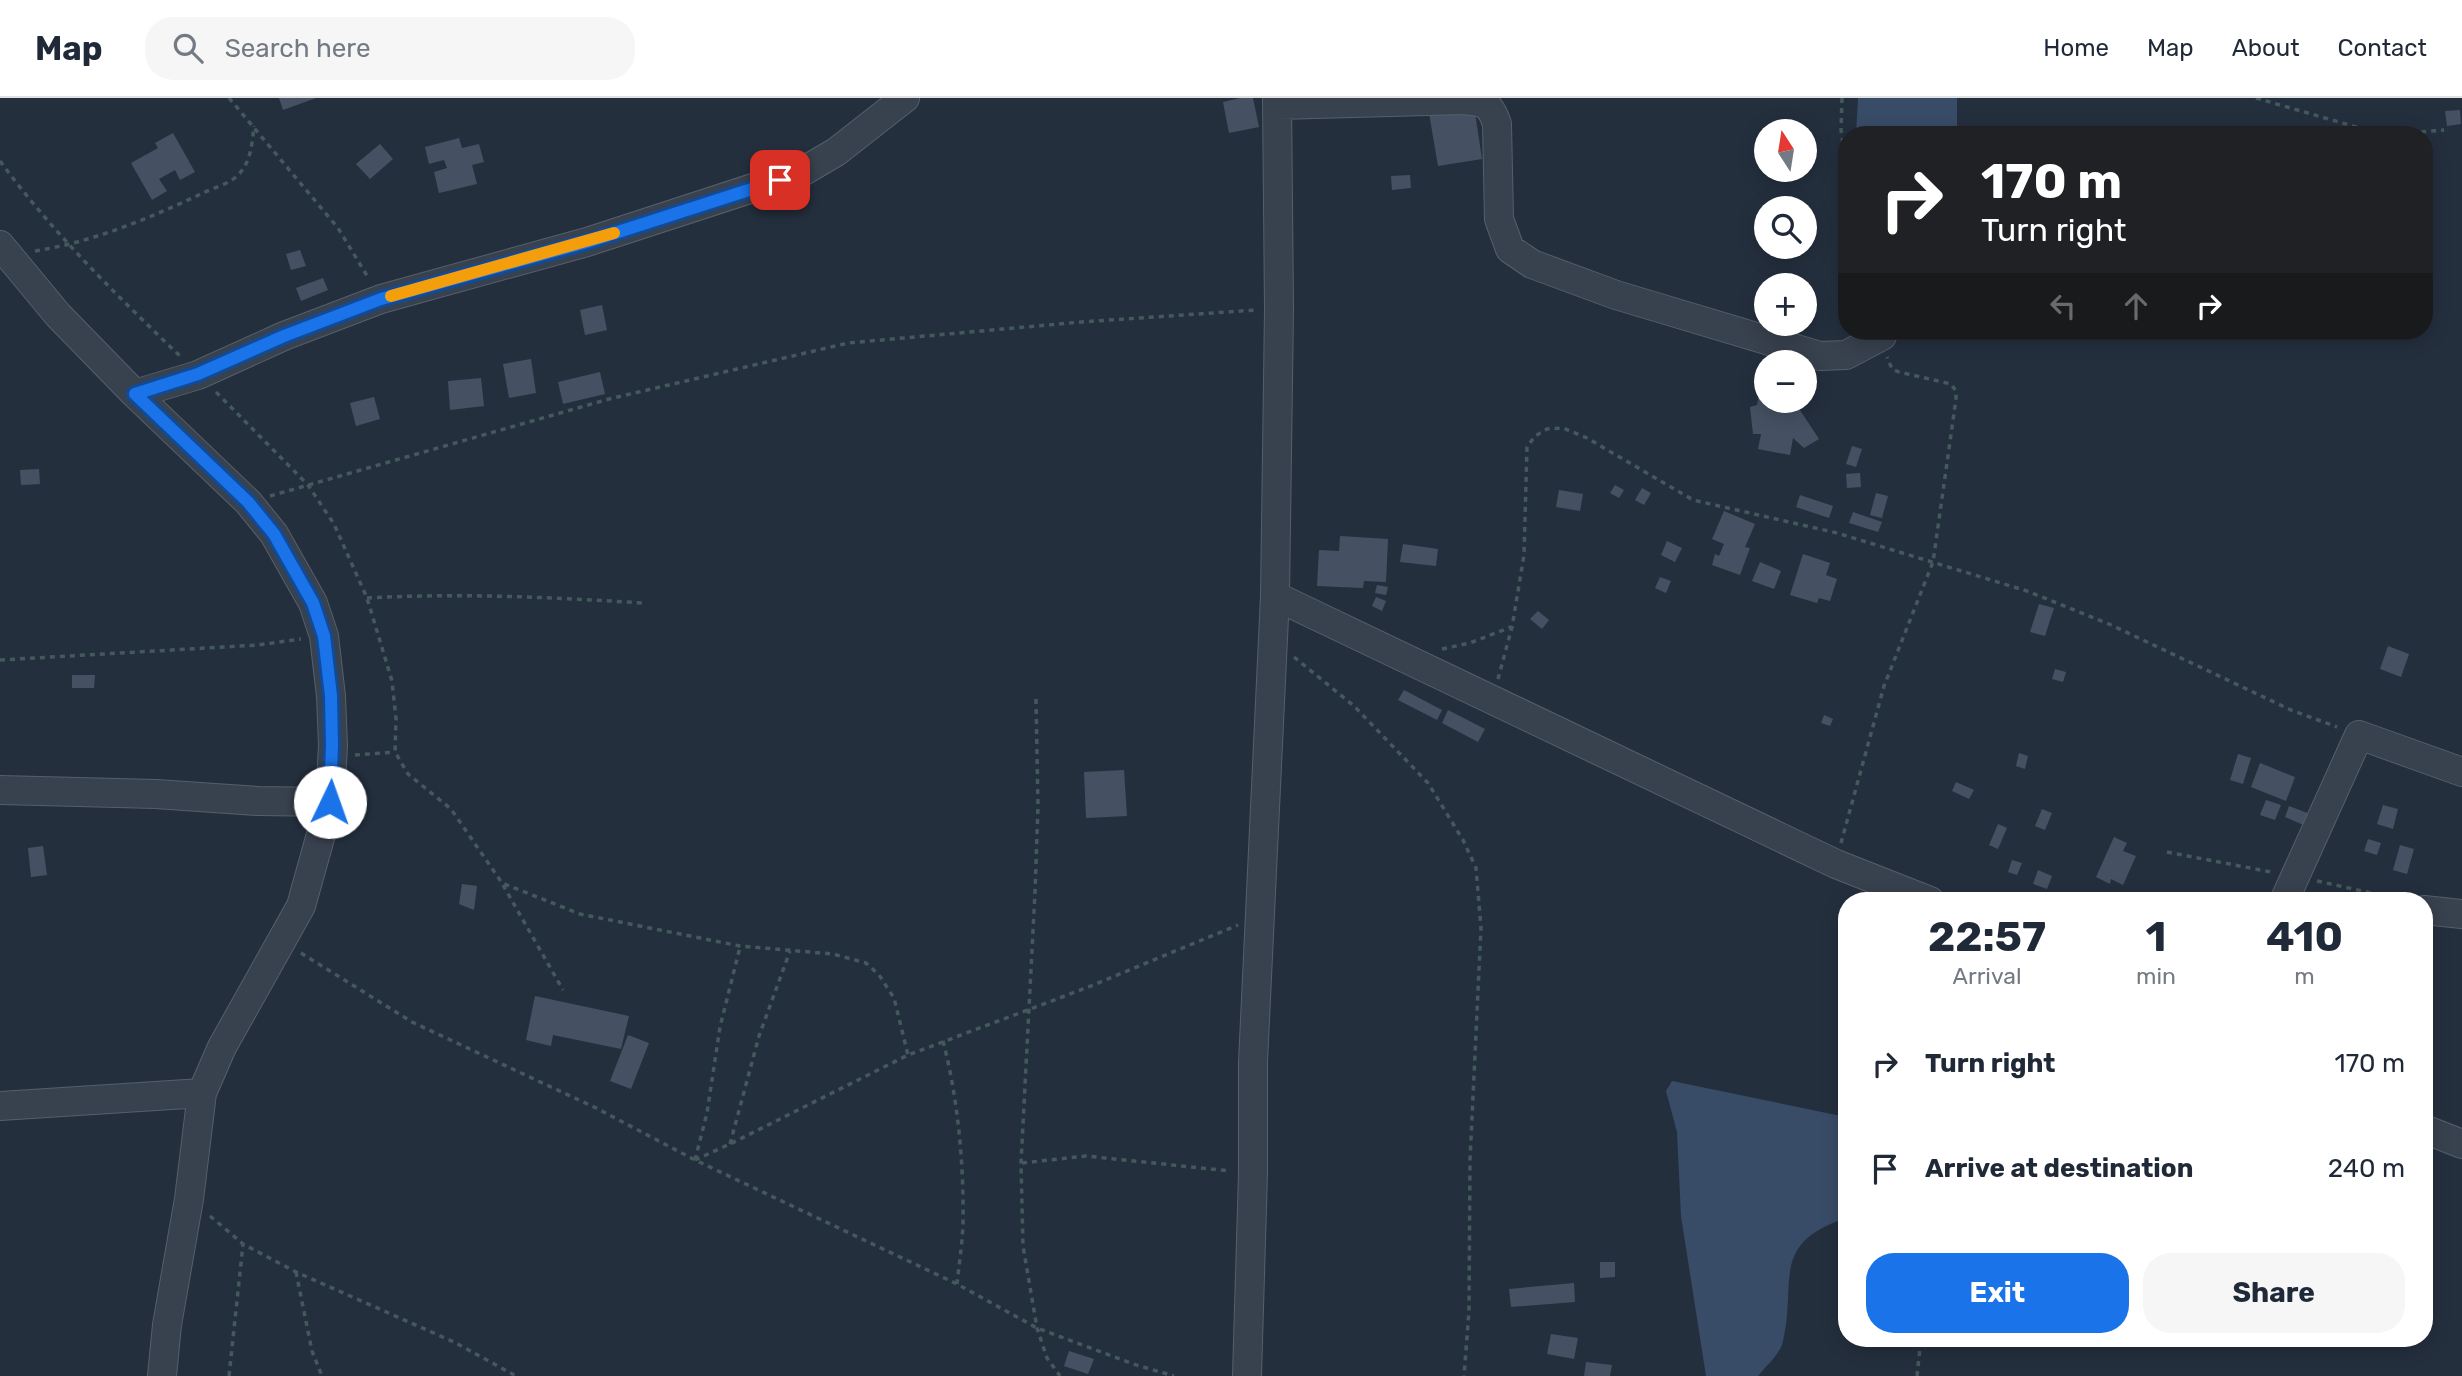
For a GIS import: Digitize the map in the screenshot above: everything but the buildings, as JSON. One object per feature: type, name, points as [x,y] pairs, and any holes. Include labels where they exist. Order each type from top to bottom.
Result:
[{"type":"street","points":[[135,394],[198,374],[284,336],[381,299],[587,242],[802,172],[836,152],[905,98]]},
{"type":"street","points":[[1247,1376],[1253,1173],[1253,1062],[1275,596],[1279,309],[1278,102],[1481,101],[1492,110],[1497,124],[1499,219],[1510,249],[1532,264],[1616,295],[1820,356],[1846,355],[1874,340]]},
{"type":"street","points":[[4,250],[58,315],[135,394],[248,502],[274,534],[313,603],[324,636],[331,696],[330,802],[301,906],[222,1047],[202,1093],[189,1199],[167,1325],[162,1376]]},
{"type":"street","points":[[1275,596],[1836,864],[1907,892]]},
{"type":"street","points":[[2289,889],[2359,734],[2462,772]]},
{"type":"street","points":[[0,790],[330,802]]},
{"type":"street","points":[[2433,911],[2462,914]]},
{"type":"street","points":[[0,1106],[202,1093]]},
{"type":"street","points":[[2433,1133],[2462,1144]]},
{"type":"path","points":[[229,98],[338,228],[381,299]]},
{"type":"path","points":[[1841,126],[1842,98]]},
{"type":"path","points":[[2256,98],[2353,126]]},
{"type":"path","points":[[4,250],[71,246],[188,200],[236,177],[247,163],[254,126]]},
{"type":"path","points":[[2433,131],[2444,130]]},
{"type":"path","points":[[0,161],[71,246],[308,485],[334,524],[367,598],[392,681],[396,719],[395,752],[408,774],[450,809],[502,883],[563,990]]},
{"type":"path","points":[[248,502],[609,399],[848,343],[1081,322],[1279,309]]},
{"type":"path","points":[[1836,864],[1884,686],[1933,562],[1951,449],[1956,391],[1951,384],[1892,369],[1883,340]]},
{"type":"path","points":[[1493,700],[1511,627],[1524,555],[1527,447],[1535,436],[1547,429],[1563,428],[1587,438],[1693,500],[1837,533],[2026,592],[2109,624],[2291,710],[2359,734]]},
{"type":"path","points":[[367,598],[435,595],[548,597],[642,603]]},
{"type":"path","points":[[1432,649],[1471,643],[1511,627]]},
{"type":"path","points":[[0,660],[258,645],[324,636]]},
{"type":"path","points":[[1273,640],[1354,706],[1428,783],[1463,840],[1476,868],[1481,928],[1470,1160],[1469,1311],[1464,1376]]},
{"type":"path","points":[[1036,699],[1037,819],[1021,1163],[1023,1246],[1037,1328],[1047,1358],[1060,1376]]},
{"type":"path","points":[[332,745],[350,755],[395,752]]},
{"type":"path","points":[[2167,852],[2289,889],[2354,888],[2365,892]]},
{"type":"path","points":[[502,883],[580,914],[740,946],[833,954],[866,962],[879,975],[894,998],[908,1055]]},
{"type":"path","points":[[695,1160],[908,1055],[1030,1010],[1259,916]]},
{"type":"path","points":[[281,941],[412,1022],[596,1108],[695,1160],[957,1284],[1037,1328],[1133,1364],[1174,1376]]},
{"type":"path","points":[[695,1160],[707,1112],[720,1027],[740,946]]},
{"type":"path","points":[[730,1144],[759,1036],[790,951]]},
{"type":"path","points":[[943,1041],[951,1074],[960,1158],[963,1225],[957,1284]]},
{"type":"path","points":[[1021,1163],[1086,1156],[1253,1173]]},
{"type":"path","points":[[189,1199],[243,1244],[296,1272],[454,1342],[516,1376]]},
{"type":"path","points":[[229,1376],[243,1244]]},
{"type":"path","points":[[296,1272],[312,1351],[322,1376]]},
{"type":"path","points":[[1917,1376],[1919,1347]]},
{"type":"water","points":[[1858,98],[1957,98],[1957,126],[1856,126]]},
{"type":"water","points":[[1672,1081],[1838,1115],[1838,1221],[1822,1228],[1806,1240],[1796,1253],[1791,1267],[1782,1346],[1758,1376],[1706,1376],[1681,1216],[1677,1132],[1666,1091]]},
{"type":"slow traffic","points":[[391,296],[614,233]]},
{"type":"route","points":[[330,802],[331,696],[324,636],[313,603],[274,534],[248,502],[135,394],[198,374],[284,336],[381,299],[587,242],[780,180]]}]
